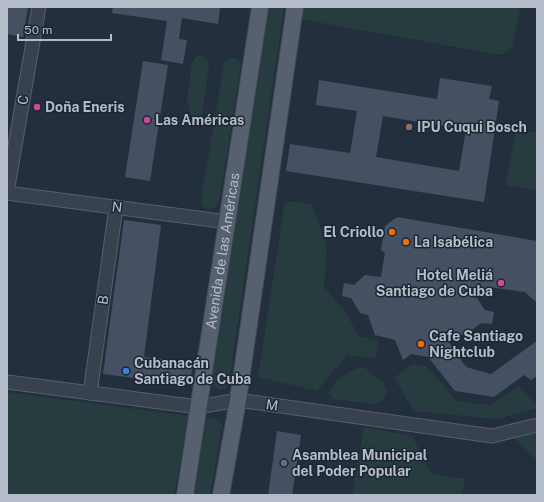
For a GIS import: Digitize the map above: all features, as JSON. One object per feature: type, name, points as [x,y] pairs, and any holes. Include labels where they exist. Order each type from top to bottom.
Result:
[{"type":"main road","name":"Avenida de las Américas","points":[[186,495],[198,407],[228,222],[260,7]]},
{"type":"main road","points":[[221,495],[238,400],[295,7]]},
{"type":"street","name":"C","points":[[7,192],[39,7]]},
{"type":"street","name":"N","points":[[7,192],[228,222]]},
{"type":"street","name":"B","points":[[90,393],[116,207]]},
{"type":"street","name":"M","points":[[7,382],[198,407],[238,400],[492,436],[537,425]]},
{"type":"green space","points":[[267,7],[284,7],[229,383],[226,388],[220,390],[213,386],[211,381]]},
{"type":"green space","points":[[301,7],[520,7],[512,48],[501,55],[299,19]]},
{"type":"green space","points":[[200,55],[206,59],[209,65],[201,123],[197,125],[193,123],[187,101],[192,63],[195,58]]},
{"type":"green space","points":[[230,58],[238,59],[241,65],[219,202],[216,207],[208,209],[203,206],[201,200],[224,63]]},
{"type":"green space","points":[[516,129],[537,133],[537,191],[506,185]]},
{"type":"green space","points":[[285,201],[312,204],[327,246],[324,287],[344,310],[359,336],[379,341],[375,358],[347,355],[317,391],[258,377]]},
{"type":"green space","points":[[412,364],[426,366],[457,401],[489,405],[518,387],[537,404],[537,408],[496,419],[414,411],[394,378]]},
{"type":"green space","points":[[364,367],[384,384],[387,392],[381,402],[374,404],[333,399],[328,393],[331,388],[343,376],[353,370]]},
{"type":"green space","points":[[7,392],[189,416],[174,495],[7,495]]},
{"type":"green space","points":[[213,417],[220,421],[222,426],[210,495],[194,495],[205,425],[207,420]]},
{"type":"green space","points":[[364,427],[412,436],[432,474],[465,479],[462,495],[352,495]]},
{"type":"green space","points":[[537,433],[537,461],[513,437]]},
{"type":"building","points":[[7,7],[28,7],[23,37],[7,34]]},
{"type":"building","points":[[113,7],[220,7],[218,24],[182,18],[179,39],[187,40],[183,64],[161,60],[167,21],[112,13]]},
{"type":"building","points":[[143,61],[168,65],[150,181],[125,177]]},
{"type":"building","points":[[440,78],[492,86],[489,99],[499,101],[484,202],[286,171],[290,144],[350,153],[357,111],[316,105],[319,80],[437,99]],"holes":[[[383,116],[466,130],[459,171],[376,157]]]},
{"type":"building","points":[[397,217],[537,241],[537,303],[525,292],[489,287],[475,295],[485,310],[494,312],[492,324],[481,323],[465,335],[441,331],[466,367],[491,374],[537,341],[537,376],[531,380],[524,375],[494,397],[455,391],[428,357],[411,354],[403,360],[395,340],[375,335],[368,315],[360,313],[351,298],[342,296],[344,283],[354,285],[365,275],[381,277],[385,253],[381,250],[385,226]]},
{"type":"building","points":[[124,220],[161,225],[144,357],[193,363],[190,385],[103,374]]},
{"type":"building","name":"Asamblea Municipal del Poder Popular","points":[[277,431],[301,435],[292,495],[268,495]]},
{"type":"place","name":"Doña Eneris","points":[[37,107]]},
{"type":"place","name":"Las Américas","points":[[147,120]]},
{"type":"place","name":"IPU Cuqui Bosch","points":[[409,127]]},
{"type":"place","name":"El Criollo","points":[[392,232]]},
{"type":"place","name":"La Isabélica","points":[[406,242]]},
{"type":"place","name":"Hotel Meliá Santiago de Cuba","points":[[501,283]]},
{"type":"place","name":"Cafe Santiago Nightclub","points":[[421,344]]},
{"type":"place","name":"Cubanacán Santiago de Cuba","points":[[126,371]]},
{"type":"place","name":"Asamblea Municipal del Poder Popular","points":[[284,463]]}]
